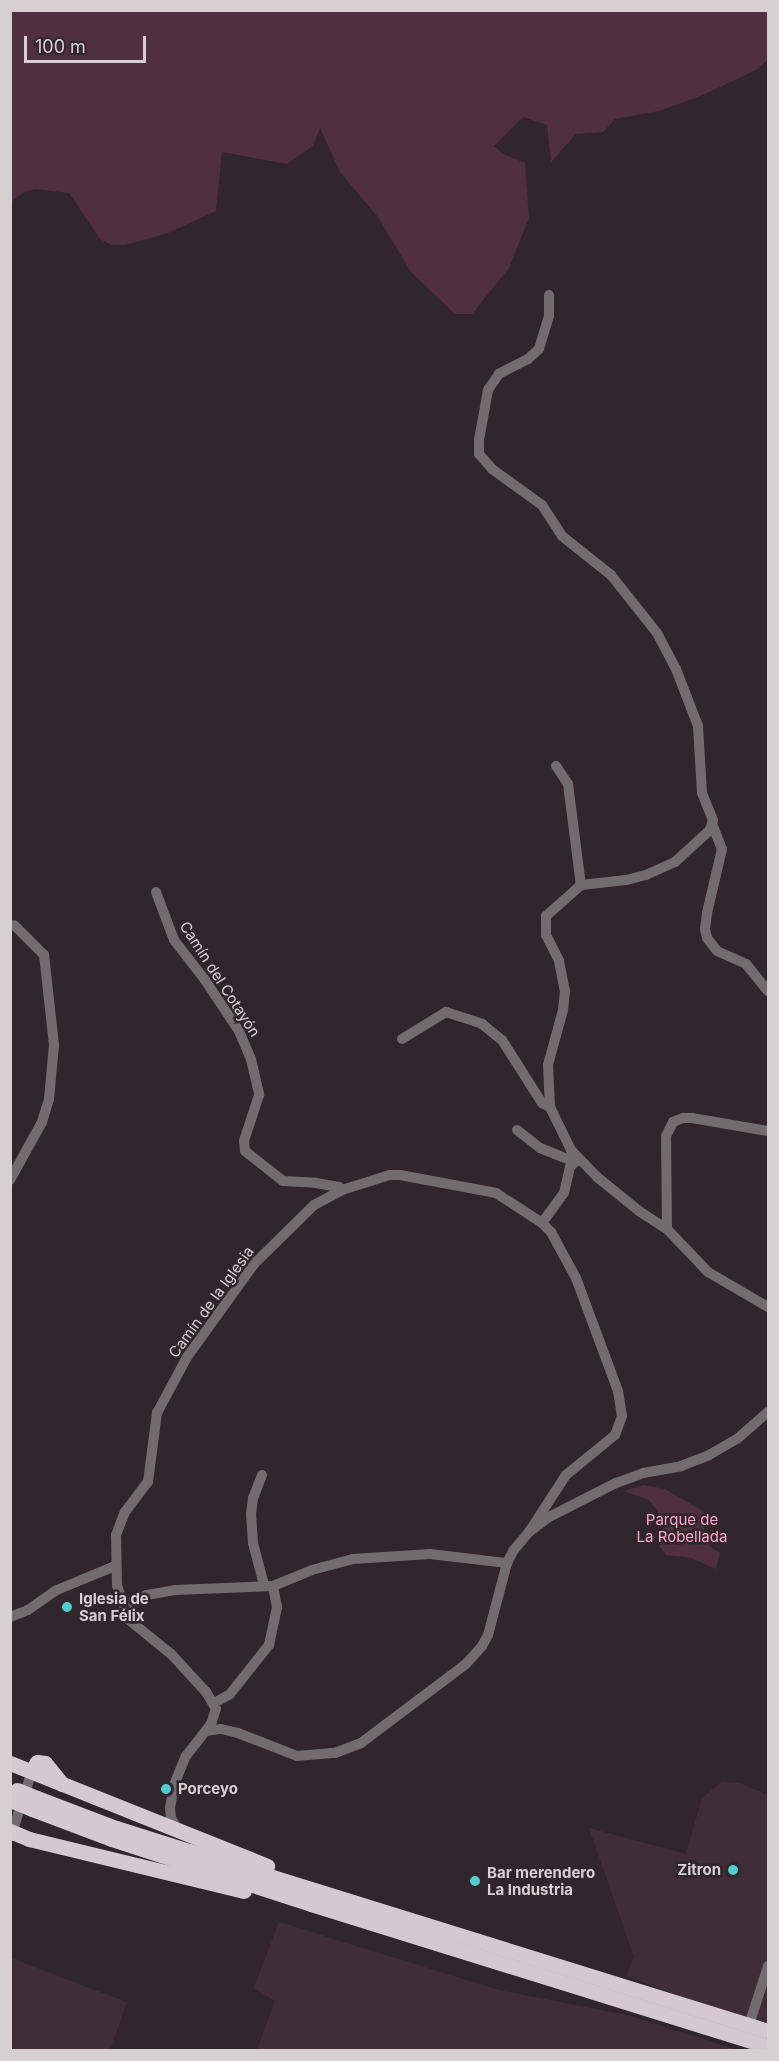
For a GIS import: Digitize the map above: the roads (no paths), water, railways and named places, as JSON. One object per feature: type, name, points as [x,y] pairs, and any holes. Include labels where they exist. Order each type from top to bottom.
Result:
[{"type":"highway","points":[[10,1762],[32,1771],[37,1762],[45,1763],[62,1784],[121,1809],[162,1822],[325,1893]]},
{"type":"highway","points":[[13,1794],[112,1839],[311,1905],[768,2046]]},
{"type":"highway","points":[[34,1803],[768,2031]]},
{"type":"highway","points":[[12,1834],[281,1900],[311,1905]]},
{"type":"street","points":[[549,295],[549,316],[539,349],[528,359],[499,374],[491,382],[486,398],[479,454],[502,476],[549,512],[562,536],[611,575],[657,633],[676,669],[698,726],[702,793],[722,849],[720,867],[707,913],[705,929],[707,938],[717,951],[746,964],[768,991]]},
{"type":"street","points":[[556,766],[568,784],[581,885]]},
{"type":"street","points":[[542,1223],[564,1193],[576,1160],[550,1107],[548,1065],[563,1010],[565,990],[559,961],[546,935],[546,916],[581,885],[626,880],[653,872],[684,855],[713,825]]},
{"type":"street","name":"Camín del Cotayón","points":[[156,892],[174,940],[206,980],[239,1031],[251,1059],[259,1095],[244,1141],[245,1151],[283,1181],[316,1183],[339,1187],[342,1190]]},
{"type":"street","points":[[10,1180],[42,1122],[50,1089],[54,1045],[44,955],[14,925]]},
{"type":"street","points":[[402,1039],[446,1012],[482,1024],[502,1040],[542,1103],[550,1107]]},
{"type":"street","points":[[667,1229],[666,1136],[673,1122],[683,1118],[692,1118],[768,1131]]},
{"type":"street","points":[[517,1130],[540,1148],[576,1160],[639,1211],[667,1229],[708,1272],[768,1307]]},
{"type":"street","name":"Camín de la Iglesia","points":[[214,1703],[171,1654],[133,1624],[124,1609],[117,1586],[116,1535],[119,1523],[148,1482],[157,1413],[188,1357],[254,1264],[314,1205],[342,1190],[390,1174],[400,1175],[496,1192],[542,1223],[551,1232],[576,1278],[618,1391],[622,1416],[615,1435],[566,1475],[529,1532]]},
{"type":"street","points":[[206,1731],[221,1729],[238,1732],[297,1756],[336,1753],[361,1743],[475,1655],[488,1635],[507,1563],[513,1551],[529,1532],[549,1518],[609,1486],[643,1473],[681,1466],[709,1455],[737,1439],[768,1412]]},
{"type":"street","points":[[162,1822],[177,1772],[214,1717],[214,1703],[230,1694],[269,1645],[277,1607],[253,1543],[251,1514],[253,1498],[262,1475]]},
{"type":"street","points":[[124,1609],[135,1600],[147,1595],[268,1585],[353,1559],[430,1554],[507,1563]]},
{"type":"street","points":[[10,1617],[28,1610],[57,1590],[115,1566]]},
{"type":"street","points":[[12,1834],[32,1771]]},
{"type":"street","points":[[162,1822],[157,1815],[170,1798]]},
{"type":"street","points":[[749,2025],[768,1966]]},
{"type":"place","name":"Iglesia de San Félix","points":[[67,1607]]},
{"type":"place","name":"Porceyo","points":[[166,1789]]},
{"type":"place","name":"Zitron","points":[[733,1870]]},
{"type":"place","name":"Bar merendero La Industria","points":[[475,1881]]},
{"type":"park label","name":"Parque de La Robellada","points":[[682,1528]]}]
